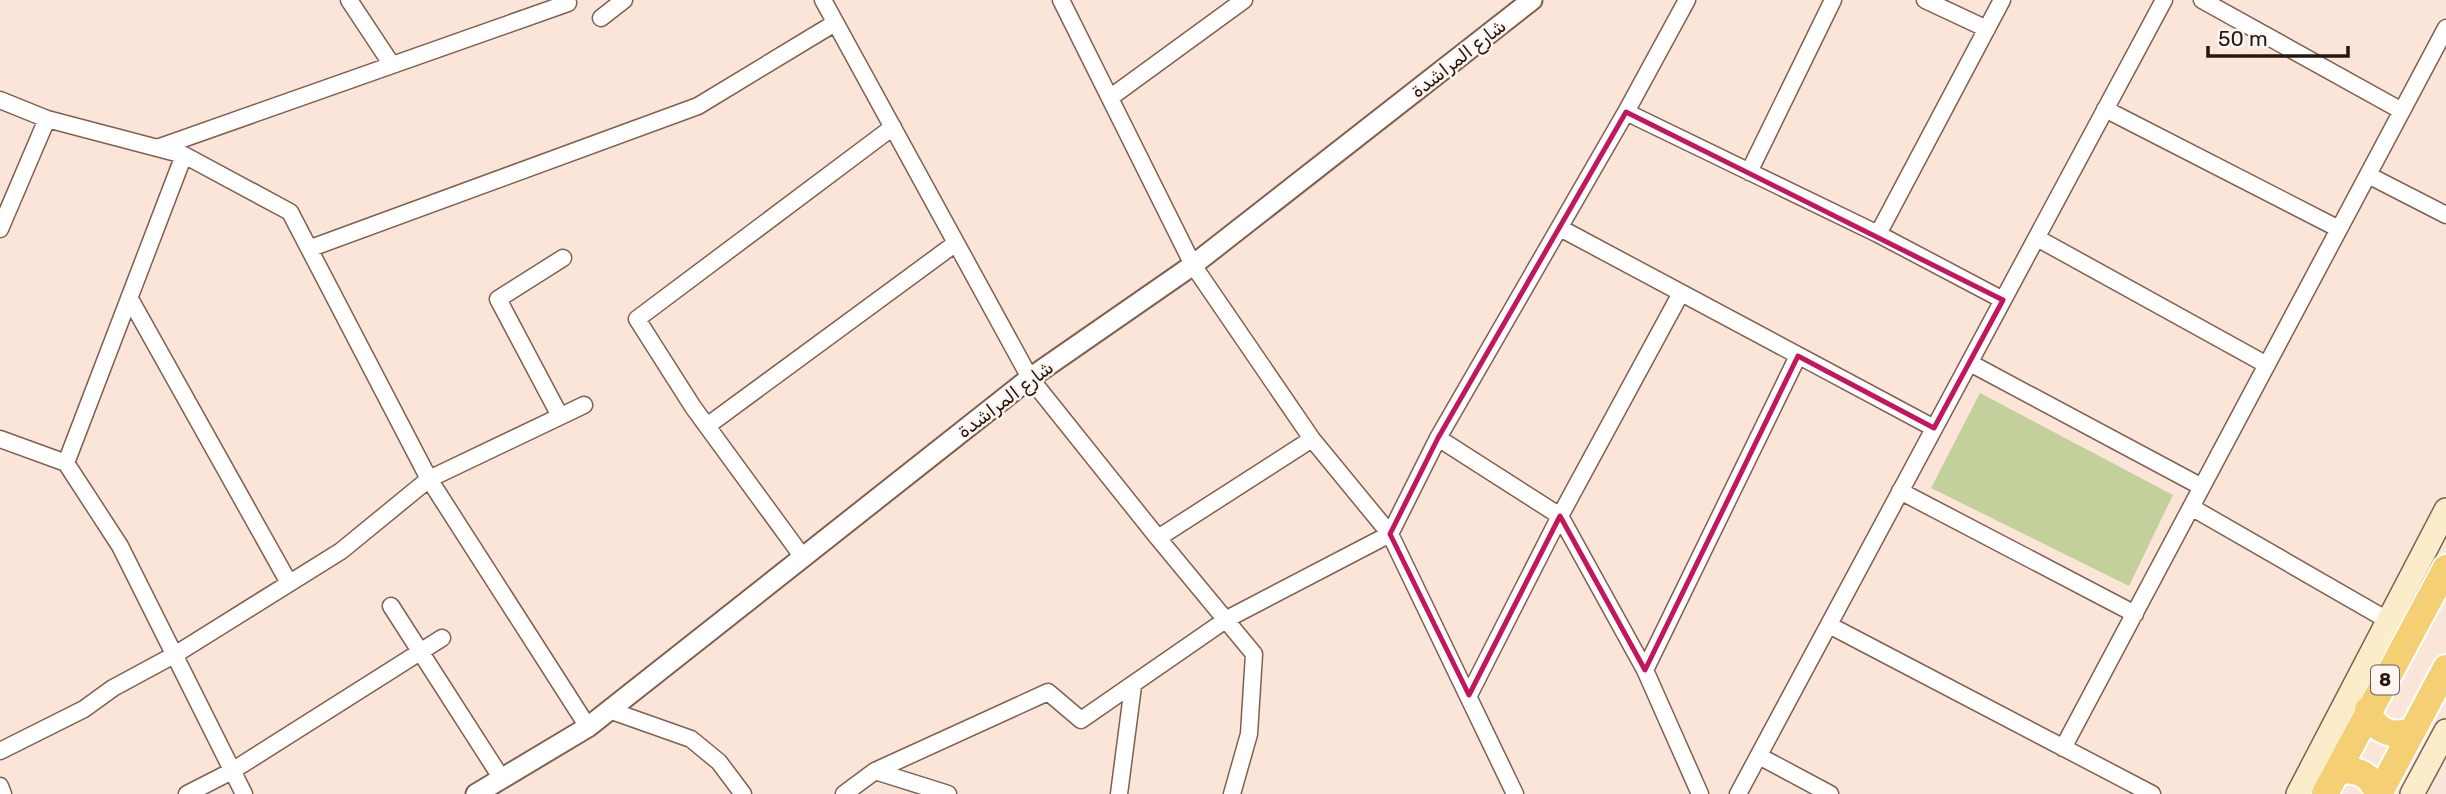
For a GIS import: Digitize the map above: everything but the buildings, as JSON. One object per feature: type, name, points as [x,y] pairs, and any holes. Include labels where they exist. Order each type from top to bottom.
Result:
[{"type":"highway","name":"8","points":[[2331,783],[2446,568]]},
{"type":"highway","name":"8","points":[[2379,794],[2446,668]]},
{"type":"highway","points":[[2368,710],[2375,724],[2388,733],[2411,731]]},
{"type":"highway","points":[[2331,783],[2360,772],[2372,782],[2379,794]]},
{"type":"main road","points":[[2298,794],[2446,510]]},
{"type":"main road","points":[[2412,794],[2446,732]]},
{"type":"street","points":[[349,0],[392,65]]},
{"type":"street","points":[[601,18],[624,0]]},
{"type":"street","points":[[823,0],[1030,378],[1254,654],[1250,734],[1232,794]]},
{"type":"street","points":[[1061,0],[1194,265],[1312,439],[1390,534],[1515,794]]},
{"type":"street","points":[[1111,97],[1244,0]]},
{"type":"street","name":"شارع المراشدة","points":[[476,794],[588,727],[1030,378],[1194,265],[1532,0]]},
{"type":"street","points":[[844,794],[875,771],[1048,692],[1081,720],[1227,620],[1390,534],[1438,438],[1626,112],[1687,0]]},
{"type":"street","points":[[1749,172],[1833,0]]},
{"type":"street","points":[[1924,0],[1987,29]]},
{"type":"street","points":[[1878,234],[2003,0]]},
{"type":"street","points":[[1738,794],[2164,0]]},
{"type":"street","points":[[2202,0],[2402,111]]},
{"type":"street","points":[[157,148],[568,3]]},
{"type":"street","points":[[311,248],[698,106],[835,23]]},
{"type":"street","points":[[2063,748],[2446,28]]},
{"type":"street","points":[[0,100],[47,119],[184,155],[290,212],[429,480],[588,727]]},
{"type":"street","points":[[2105,109],[2339,229]]},
{"type":"street","points":[[1626,112],[1878,234],[2003,300]]},
{"type":"street","points":[[0,229],[47,119]]},
{"type":"street","points":[[802,556],[707,426],[637,319],[892,127]]},
{"type":"street","points":[[65,463],[184,155]]},
{"type":"street","points":[[2368,174],[2446,215]]},
{"type":"street","points":[[1560,228],[1934,428]]},
{"type":"street","points":[[2037,237],[2267,365]]},
{"type":"street","points":[[707,426],[956,243]]},
{"type":"street","points":[[560,416],[498,299],[563,258]]},
{"type":"street","points":[[1469,695],[1560,516],[1681,293]]},
{"type":"street","points":[[130,299],[289,583]]},
{"type":"street","points":[[1645,670],[1798,356]]},
{"type":"street","points":[[1970,363],[2202,487]]},
{"type":"street","points":[[0,751],[84,709],[113,688],[176,654],[341,551],[429,480],[584,405]]},
{"type":"street","points":[[1438,438],[1560,516],[1645,670],[1700,794]]},
{"type":"street","points":[[0,439],[65,463],[120,546],[144,599],[156,614],[244,794]]},
{"type":"street","points":[[1158,538],[1312,439]]},
{"type":"street","points":[[1900,491],[2135,614]]},
{"type":"street","points":[[2192,507],[2411,633]]},
{"type":"street","points":[[391,607],[502,779]]},
{"type":"street","points":[[1829,625],[2063,748],[2126,788],[2152,794]]},
{"type":"street","points":[[187,794],[232,771],[442,638]]},
{"type":"street","points":[[1119,794],[1133,685]]},
{"type":"street","points":[[609,710],[691,739],[719,762],[743,794]]},
{"type":"street","points":[[1759,756],[1830,794]]},
{"type":"street","points":[[875,771],[948,794]]},
{"type":"street","points":[[0,786],[2,794]]},
{"type":"highlighted area","points":[[1626,112],[2003,300],[1934,428],[1798,356],[1645,670],[1560,516],[1469,695],[1390,534],[1438,438]]},
{"type":"green space","points":[[1980,393],[2173,495],[2129,586],[1931,488]]}]
